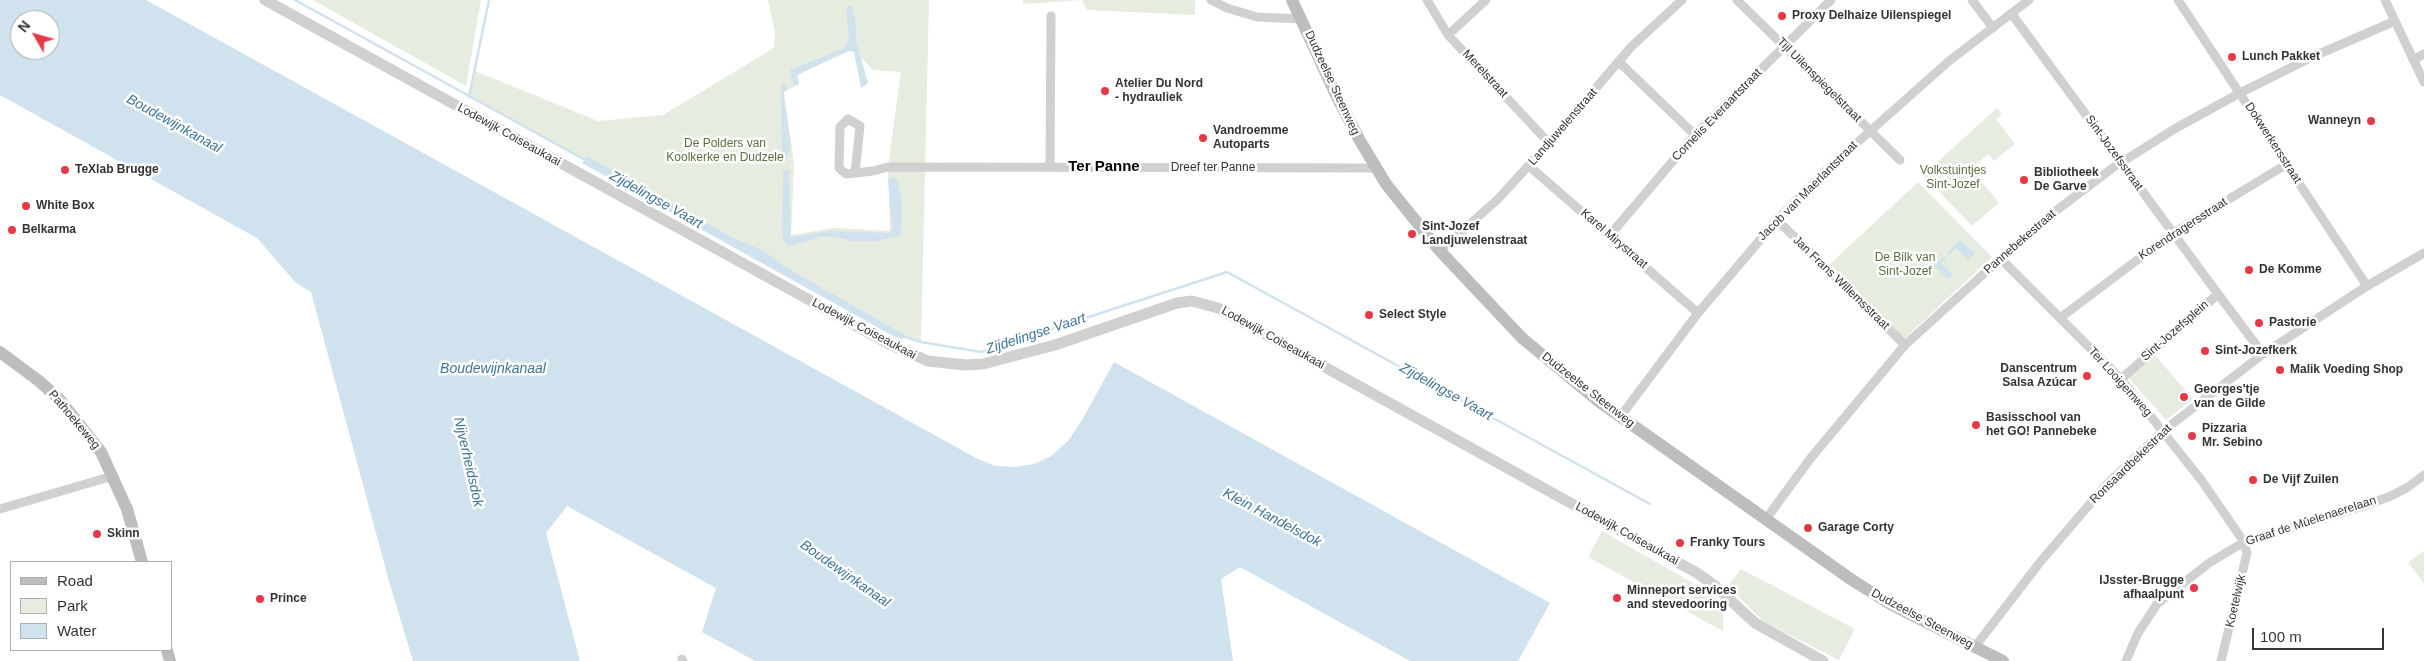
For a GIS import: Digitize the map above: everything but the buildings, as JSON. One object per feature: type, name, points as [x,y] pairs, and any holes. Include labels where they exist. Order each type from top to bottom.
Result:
[{"type":"main road","name":"Dudzeelse Steenweg","points":[[1292,0],[1336,95],[1376,168],[1392,192],[1440,251],[1522,338],[1620,417],[1867,590],[1974,648],[2003,661]]},
{"type":"main road","name":"Pathoekeweg","points":[[0,352],[39,381],[59,399],[88,433],[113,476],[127,509],[142,561]]},
{"type":"street","name":"Lodewijk Coiseaukaai","points":[[265,0],[891,346],[928,361],[964,365],[983,364],[1055,345],[1177,303],[1192,302],[1218,308],[1697,573],[1714,585],[1755,623],[1822,661]]},
{"type":"street","points":[[1211,0],[1227,8],[1257,16],[1302,19]]},
{"type":"street","name":"Merelstraat","points":[[1427,0],[1448,35],[1549,144]]},
{"type":"street","points":[[1448,35],[1486,0]]},
{"type":"street","name":"Landjuwelenstraat","points":[[1440,251],[1499,198],[1549,144],[1631,47],[1682,0]]},
{"type":"street","name":"Tijl Uilenspiegelstraat","points":[[1737,0],[1900,160]]},
{"type":"street","name":"Cornelis Everaartstraat","points":[[1610,235],[1695,135],[1831,0]]},
{"type":"street","points":[[1972,0],[1993,28]]},
{"type":"street","name":"Jacob van Maerlantstraat","points":[[1620,417],[1698,313],[1777,220],[1832,164],[1870,130],[1950,61],[2029,0]]},
{"type":"street","name":"Dokwerkersstraat","points":[[2178,0],[2367,286]]},
{"type":"street","points":[[2385,0],[2424,82]]},
{"type":"street","name":"Sint-Jozefsstraat","points":[[2011,13],[2218,294]]},
{"type":"street","points":[[1050,167],[1051,16]]},
{"type":"street","name":"Pannebekestraat","points":[[1766,519],[1810,460],[1905,345],[2041,222],[2121,162],[2240,92],[2312,57],[2395,21]]},
{"type":"street","points":[[2413,60],[2424,54]]},
{"type":"street","points":[[1620,62],[1695,135]]},
{"type":"street","points":[[848,119],[860,126],[854,173],[846,174],[838,168],[840,127],[848,119]]},
{"type":"street","name":"Korendragersstraat","points":[[2060,318],[2173,233],[2287,164]]},
{"type":"street","name":"Karel Mirystraat","points":[[1529,166],[1698,313]]},
{"type":"street","name":"Dreef ter Panne","points":[[854,173],[888,167],[1376,168]]},
{"type":"street","name":"Jan Frans Willemsstraat","points":[[1777,220],[1905,345]]},
{"type":"street","name":"Ronsaardbekestraat","points":[[1974,648],[2041,561],[2107,484],[2163,431],[2263,354],[2367,286],[2424,253]]},
{"type":"street","name":"Ter Looigemweg","points":[[2000,258],[2121,379],[2163,431],[2244,542]]},
{"type":"street","name":"Sint-Jozefsplein","points":[[2121,379],[2218,294],[2263,354]]},
{"type":"street","name":"Graaf de Mûelenaerelaan","points":[[2126,661],[2138,633],[2157,604],[2197,570],[2244,542],[2364,506],[2408,487],[2424,475]]},
{"type":"street","points":[[0,509],[113,476]]},
{"type":"street","name":"Koetelwijk","points":[[2221,661],[2247,553],[2244,542]]},
{"type":"green space","points":[[313,0],[481,0],[466,86]]},
{"type":"green space","name":"De Polders van Koolkerke en Dudzele","points":[[768,0],[929,0],[921,342],[905,338],[469,97],[475,71],[598,121],[663,115],[774,48],[775,33]],"holes":[[[852,48],[873,70],[901,72],[888,167],[890,231],[834,228],[791,235],[794,164],[784,92],[799,84],[797,75]]]},
{"type":"green space","points":[[1023,0],[1082,0],[1023,4]]},
{"type":"green space","points":[[1082,0],[1195,0],[1195,15],[1087,10]]},
{"type":"green space","name":"Volkstuintjes Sint-Jozef","points":[[1997,108],[2002,114],[1996,119],[2015,144],[1994,161],[1989,154],[1971,168],[1999,203],[1972,226],[1923,175]]},
{"type":"green space","name":"De Bilk van Sint-Jozef","points":[[1918,182],[1992,257],[1904,339],[1830,264]]},
{"type":"green space","points":[[2154,354],[2193,399],[2166,420],[2128,377]]},
{"type":"green space","points":[[1602,531],[1705,590],[1723,615],[1723,631],[1588,557]]},
{"type":"green space","points":[[2424,551],[2424,584],[2408,562]]},
{"type":"green space","points":[[1741,569],[1855,629],[1839,660],[1764,622],[1728,586]]},
{"type":"water","name":"Boudewijnkanaal","points":[[0,0],[146,0],[976,458],[995,466],[1015,467],[1034,464],[1051,456],[1068,441],[1082,420],[1114,362],[1550,603],[1518,661],[1410,661],[1240,567],[1221,579],[1233,661],[755,661],[702,632],[716,588],[567,506],[546,533],[580,661],[413,661],[389,581],[311,292],[296,283],[257,238],[0,95]]},
{"type":"water","points":[[852,6],[856,26],[856,41],[868,83],[861,88],[854,52],[849,51],[797,75],[799,84],[794,86],[790,70],[845,48],[846,43],[849,41],[846,7]]},
{"type":"water","points":[[785,83],[787,89],[783,93],[791,146],[786,160],[782,161],[781,85]]},
{"type":"water","points":[[587,156],[733,238],[764,251],[787,268],[905,335],[904,337],[902,339],[893,336],[582,163]]},
{"type":"water","points":[[786,169],[789,171],[791,237],[832,231],[888,233],[892,229],[888,179],[892,177],[897,179],[902,202],[901,235],[876,241],[852,241],[833,236],[820,237],[788,247],[783,239],[782,226],[783,173]]},
{"type":"water","points":[[1960,240],[1975,253],[1968,260],[1956,248],[1949,255],[1947,253]]},
{"type":"water","points":[[1944,256],[1946,258],[1941,263],[1953,275],[1948,279],[1934,266]]},
{"type":"waterway","name":"Zijdelingse Vaart","points":[[295,0],[587,161]]},
{"type":"waterway","points":[[469,97],[489,0]]},
{"type":"waterway","name":"Zijdelingse Vaart","points":[[902,336],[921,342],[981,352],[1227,272],[1650,504]]},
{"type":"place","name":"Proxy Delhaize Uilenspiegel","points":[[1782,16]]},
{"type":"place","name":"Lunch Pakket","points":[[2232,57]]},
{"type":"place","name":"Atelier Du Nord - hydrauliek","points":[[1105,91]]},
{"type":"place","name":"Wanneyn","points":[[2371,121]]},
{"type":"place","name":"Vandroemme Autoparts","points":[[1203,138]]},
{"type":"place","name":"TeXlab Brugge","points":[[65,170]]},
{"type":"place","name":"Bibliotheek De Garve","points":[[2024,180]]},
{"type":"place","name":"White Box","points":[[26,206]]},
{"type":"place","name":"Belkarma","points":[[12,230]]},
{"type":"place","name":"Sint-Jozef Landjuwelenstraat","points":[[1412,234]]},
{"type":"place","name":"De Komme","points":[[2249,270]]},
{"type":"place","name":"Select Style","points":[[1369,315]]},
{"type":"place","name":"Pastorie","points":[[2259,323]]},
{"type":"place","name":"Sint-Jozefkerk","points":[[2205,351]]},
{"type":"place","name":"Malik Voeding Shop","points":[[2280,370]]},
{"type":"place","name":"Danscentrum Salsa Azúcar","points":[[2087,376]]},
{"type":"place","name":"Georges'tje van de Gilde","points":[[2184,397]]},
{"type":"place","name":"Basisschool van het GO! Pannebeke","points":[[1976,425]]},
{"type":"place","name":"Pizzaria Mr. Sebino","points":[[2192,436]]},
{"type":"place","name":"De Vijf Zuilen","points":[[2253,480]]},
{"type":"place","name":"Garage Corty","points":[[1808,528]]},
{"type":"place","name":"Skinn","points":[[97,534]]},
{"type":"place","name":"Franky Tours","points":[[1680,543]]},
{"type":"place","name":"IJsster-Brugge afhaalpunt","points":[[2194,588]]},
{"type":"place","name":"Minneport services and stevedooring","points":[[1617,598]]},
{"type":"place","name":"Prince","points":[[260,599]]},
{"type":"district","name":"Ter Panne","points":[[1104,167]]},
{"type":"water label","name":"Nijverheidsdok","points":[[468,462]]},
{"type":"water label","name":"Klein Handelsdok","points":[[1272,518]]}]
